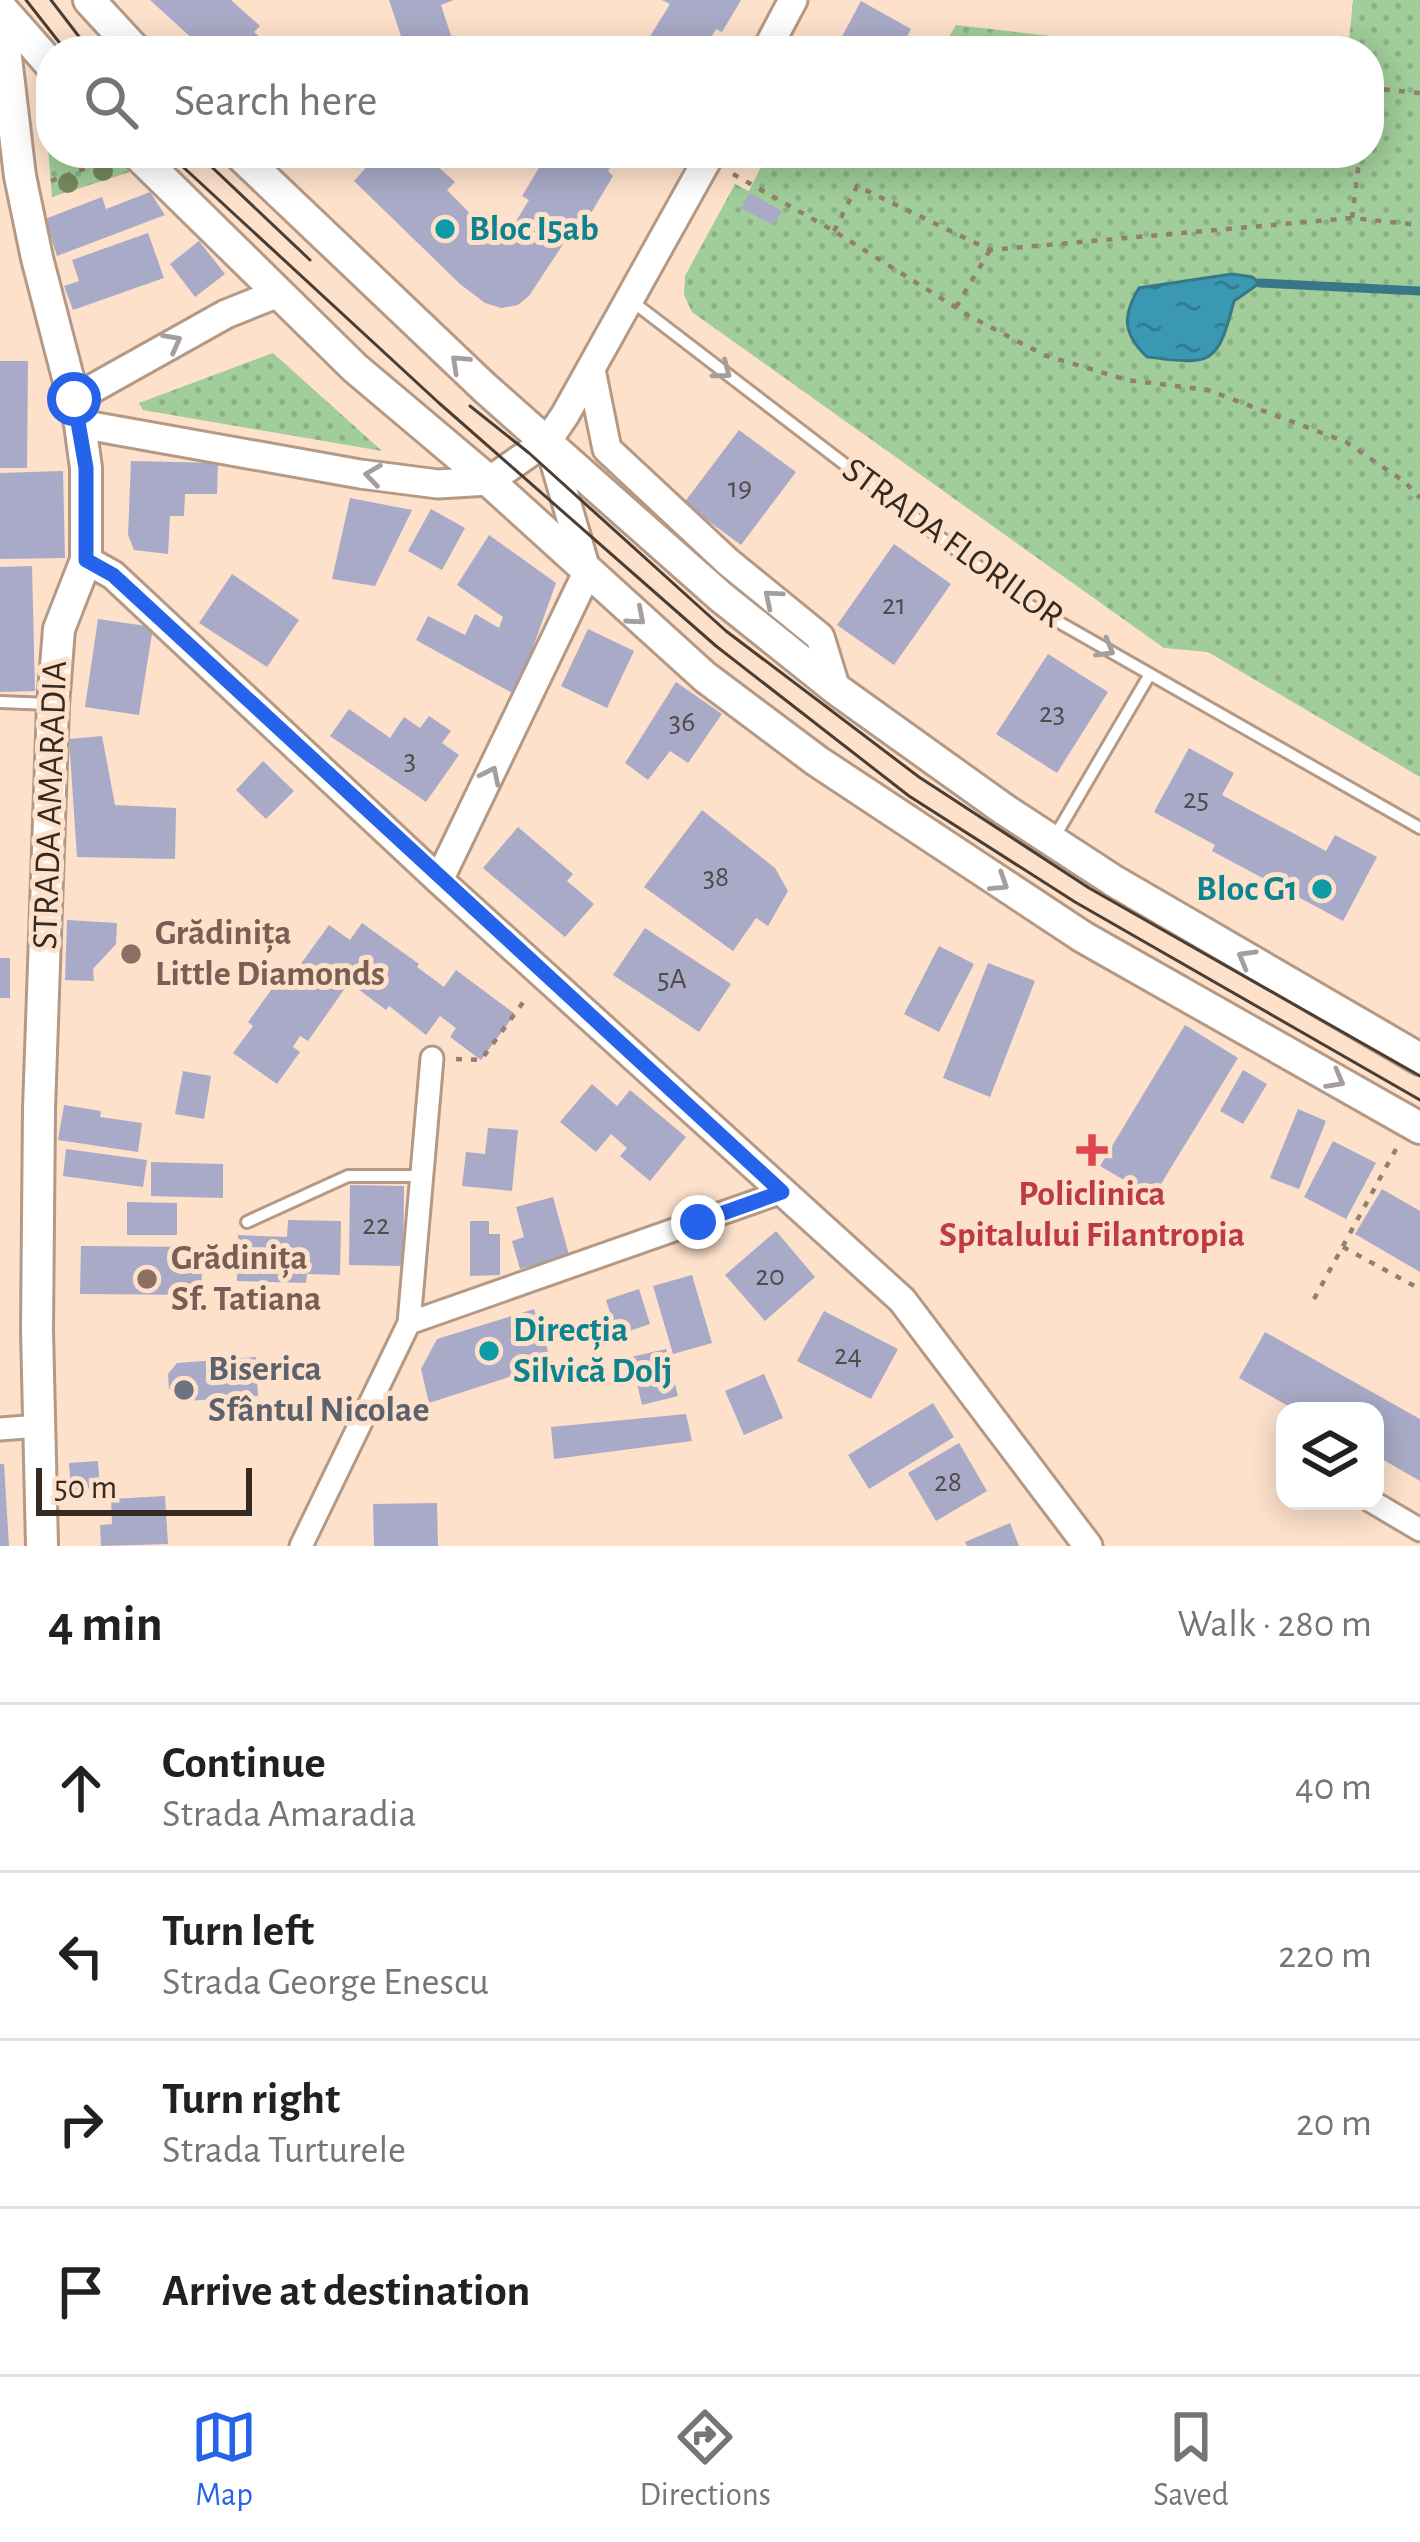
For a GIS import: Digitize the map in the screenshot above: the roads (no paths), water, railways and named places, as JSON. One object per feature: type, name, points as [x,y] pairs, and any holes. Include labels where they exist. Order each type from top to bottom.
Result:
[{"type":"main road","points":[[89,0],[122,36]]},
{"type":"main road","points":[[0,7],[36,47]]},
{"type":"main road","name":"STRADA AMARADIA","points":[[0,7],[20,176],[77,411],[86,468],[86,560],[59,629],[53,705],[39,1109],[42,1546]]},
{"type":"main road","points":[[151,168],[355,368],[489,481],[705,677],[817,761],[1083,937],[1415,1125]]},
{"type":"main road","points":[[254,168],[485,388],[721,597],[836,689],[1052,841],[1420,1059]]},
{"type":"street","points":[[0,7],[12,0]]},
{"type":"street","points":[[774,36],[793,0]]},
{"type":"street","points":[[77,411],[360,474],[438,484],[489,481],[548,440],[702,168]]},
{"type":"street","points":[[77,411],[226,314],[276,294]]},
{"type":"street","points":[[591,370],[607,449],[728,562],[820,637],[836,689]]},
{"type":"street","points":[[440,880],[587,573],[548,440]]},
{"type":"street","points":[[86,560],[113,575],[902,1300],[1088,1546]]},
{"type":"street","points":[[301,1546],[409,1323],[433,1058]]},
{"type":"street","points":[[409,1323],[782,1192]]},
{"type":"street","points":[[0,1429],[39,1426]]},
{"type":"street","points":[[1384,1509],[1420,1530]]},
{"type":"lane","name":"STRADA FLORILOR","points":[[630,300],[1027,604],[1420,827]]},
{"type":"lane","points":[[1052,841],[1150,674]]},
{"type":"lane","points":[[0,702],[53,705]]},
{"type":"lane","points":[[247,1222],[348,1177],[422,1176]]},
{"type":"water","points":[[1232,274],[1260,283],[1234,301],[1222,338],[1208,356],[1169,360],[1147,357],[1139,349],[1128,324],[1139,288]]},
{"type":"waterway","points":[[1260,283],[1420,291]]},
{"type":"tram line","points":[[26,0],[54,36]]},
{"type":"tram line","points":[[51,0],[79,36]]},
{"type":"tram line","points":[[184,168],[439,403],[716,646],[909,796],[1075,902],[1420,1100]]},
{"type":"tram line","points":[[213,168],[310,260]]},
{"type":"tram line","points":[[470,406],[529,453],[726,631],[919,777],[1089,888],[1420,1076]]},
{"type":"place","name":"Bloc I5ab","points":[[445,229]]},
{"type":"place","name":"Bloc G1","points":[[1322,889]]},
{"type":"place","name":"Grădinița Little Diamonds","points":[[131,954]]},
{"type":"place","name":"Policlinica Spitalului Filantropia","points":[[1092,1150]]},
{"type":"place","name":"Grădinița Sf. Tatiana","points":[[147,1279]]},
{"type":"place","name":"Direcția Silvică Dolj","points":[[489,1351]]},
{"type":"place","name":"Biserica Sfântul Nicolae","points":[[184,1390]]}]
